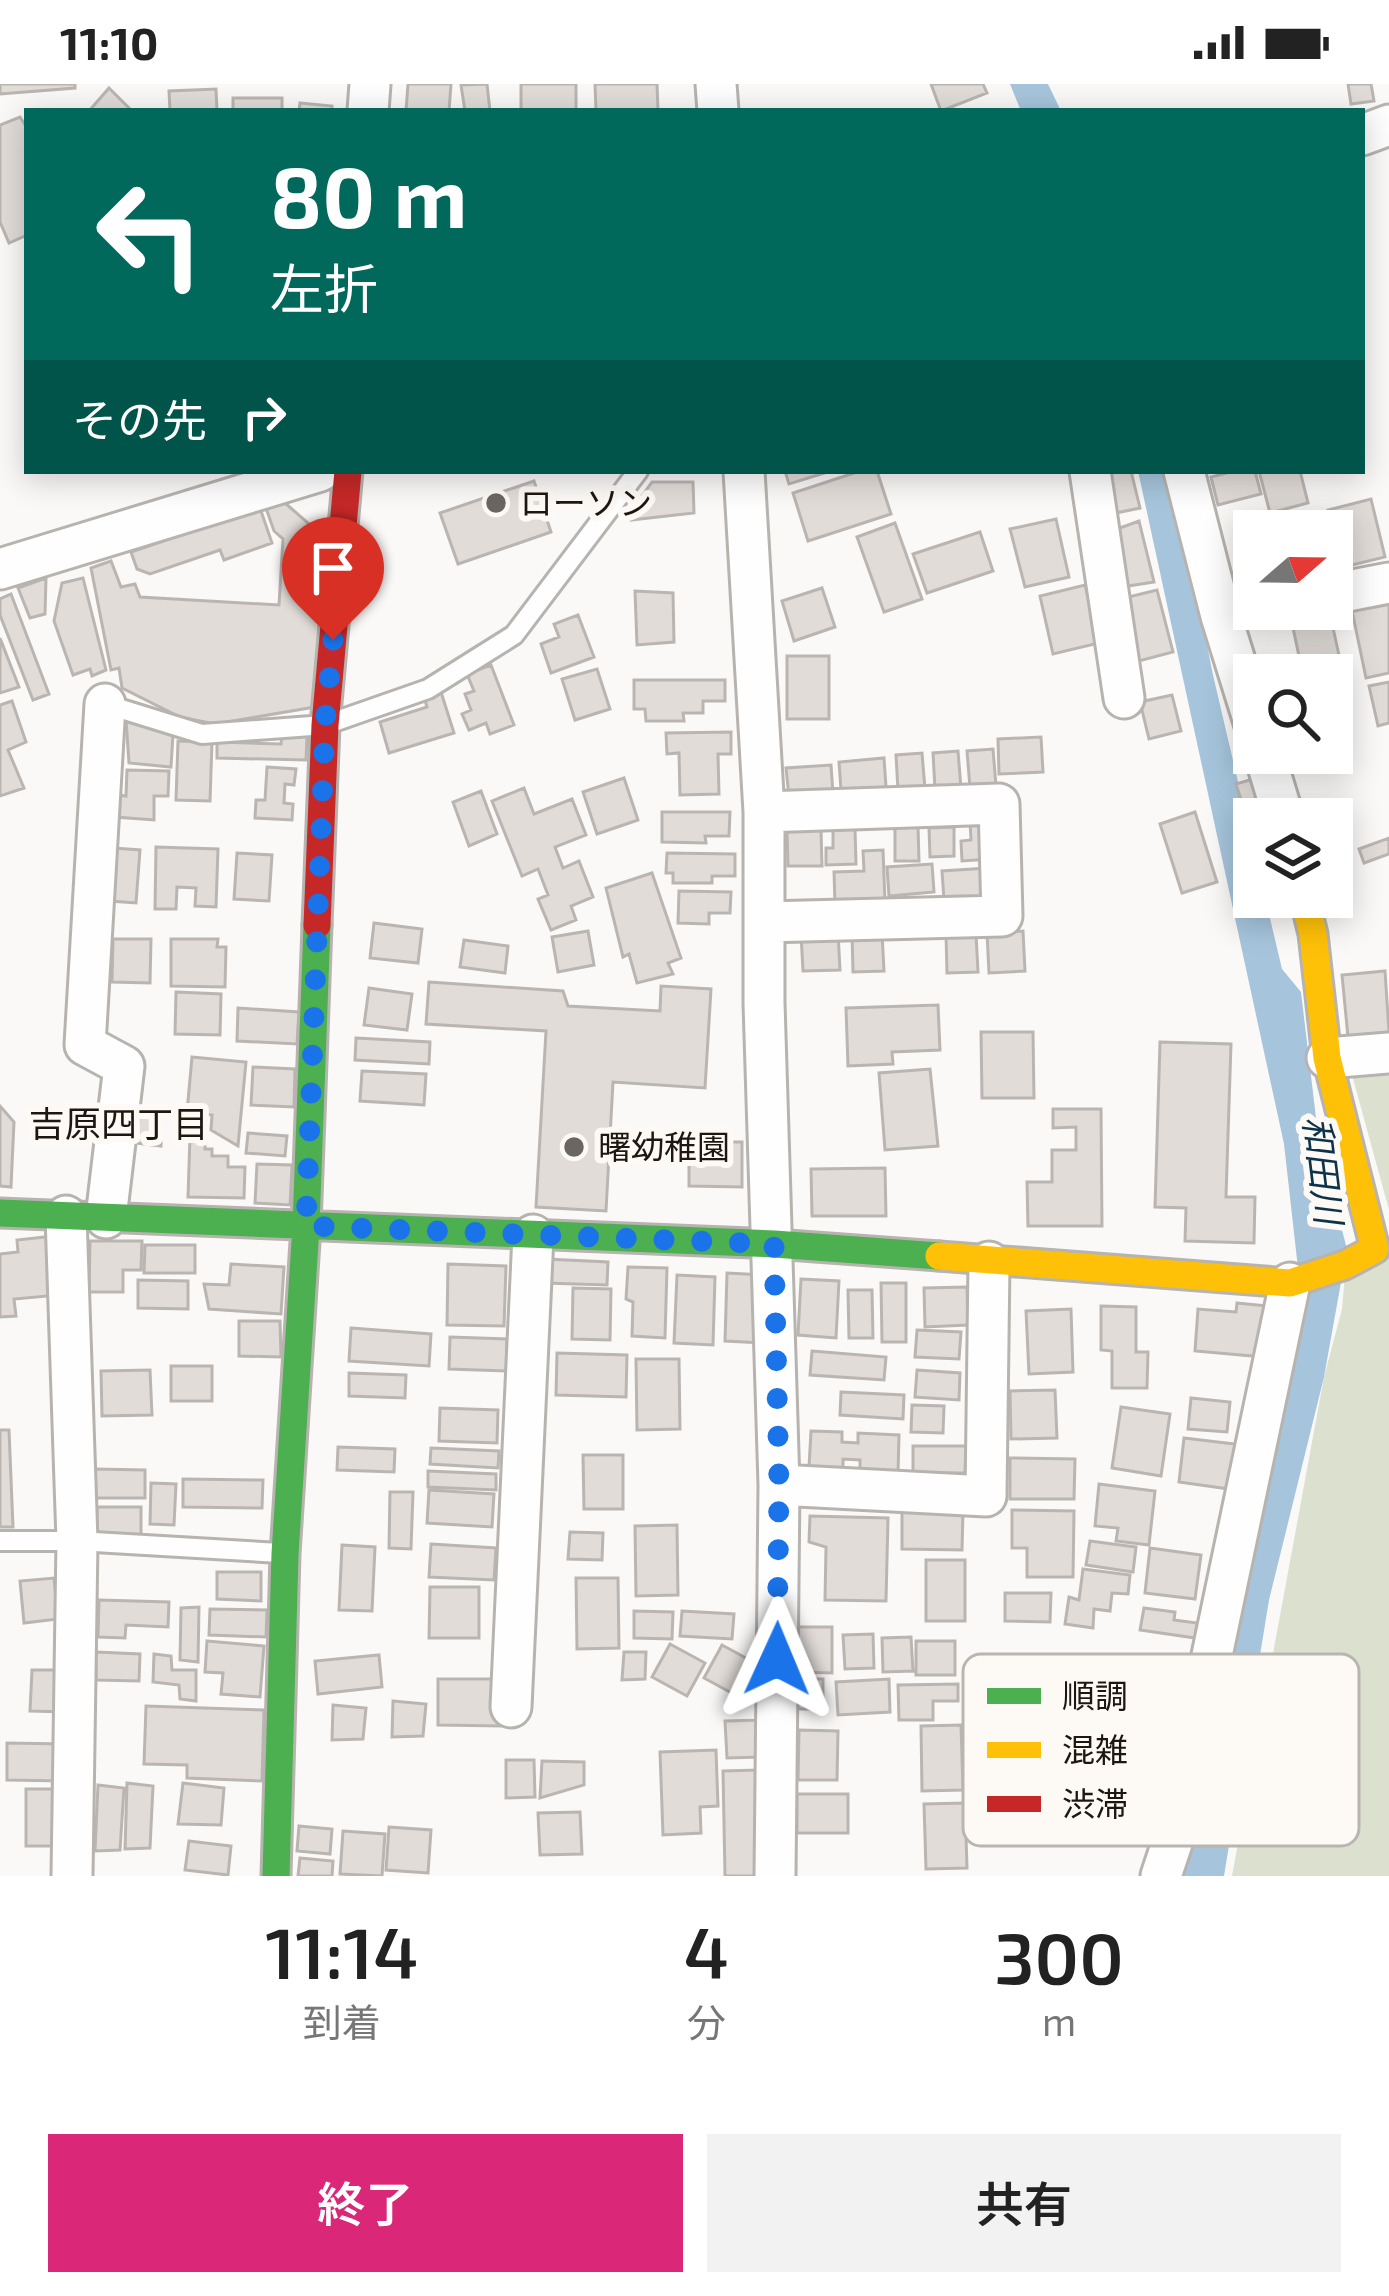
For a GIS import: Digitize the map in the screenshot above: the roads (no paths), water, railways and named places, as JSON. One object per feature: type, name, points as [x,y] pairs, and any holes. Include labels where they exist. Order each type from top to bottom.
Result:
[{"type":"street","points":[[0,569],[310,474]]},
{"type":"street","points":[[276,1876],[285,1554],[306,1226],[325,725],[348,474]]},
{"type":"street","points":[[745,474],[764,812],[774,1244],[779,1485],[775,1876]]},
{"type":"street","points":[[1090,474],[1124,698]]},
{"type":"street","points":[[1185,474],[1233,599]]},
{"type":"street","points":[[1353,590],[1389,583]]},
{"type":"street","points":[[105,704],[85,1045],[124,1066],[106,1218]]},
{"type":"street","points":[[764,812],[1000,804],[1002,916],[765,922]]},
{"type":"street","points":[[0,1213],[774,1244],[1290,1283],[1345,1265],[1375,1249],[1327,1058],[1309,918]]},
{"type":"street","points":[[1327,1058],[1389,1053]]},
{"type":"street","points":[[67,1216],[77,1541],[72,1876]]},
{"type":"street","points":[[511,1707],[533,1235]]},
{"type":"street","points":[[779,1485],[986,1496],[989,1262]]},
{"type":"street","points":[[1212,1654],[1290,1283]]},
{"type":"street","points":[[1162,1876],[1171,1846]]},
{"type":"lane","points":[[105,704],[202,734],[325,725],[428,689],[514,635],[636,474]]},
{"type":"lane","points":[[0,1541],[285,1554]]},
{"type":"water","points":[[1010,84],[1048,84],[1060,108],[1020,108]]},
{"type":"water","points":[[1139,474],[1173,474],[1242,798],[1233,798],[1233,909]]},
{"type":"water","name":"和田川","points":[[1235,918],[1270,918],[1282,969],[1301,992],[1319,1143],[1347,1249],[1324,1377],[1260,1654],[1226,1654],[1301,1295],[1284,1144]]},
{"type":"water","points":[[1185,1846],[1229,1846],[1224,1876],[1179,1876]]},
{"type":"place","name":"ローソン","points":[[496,503]]},
{"type":"place","name":"曙幼稚園","points":[[574,1147]]},
{"type":"district","name":"吉原四丁目","points":[[119,1124]]}]
